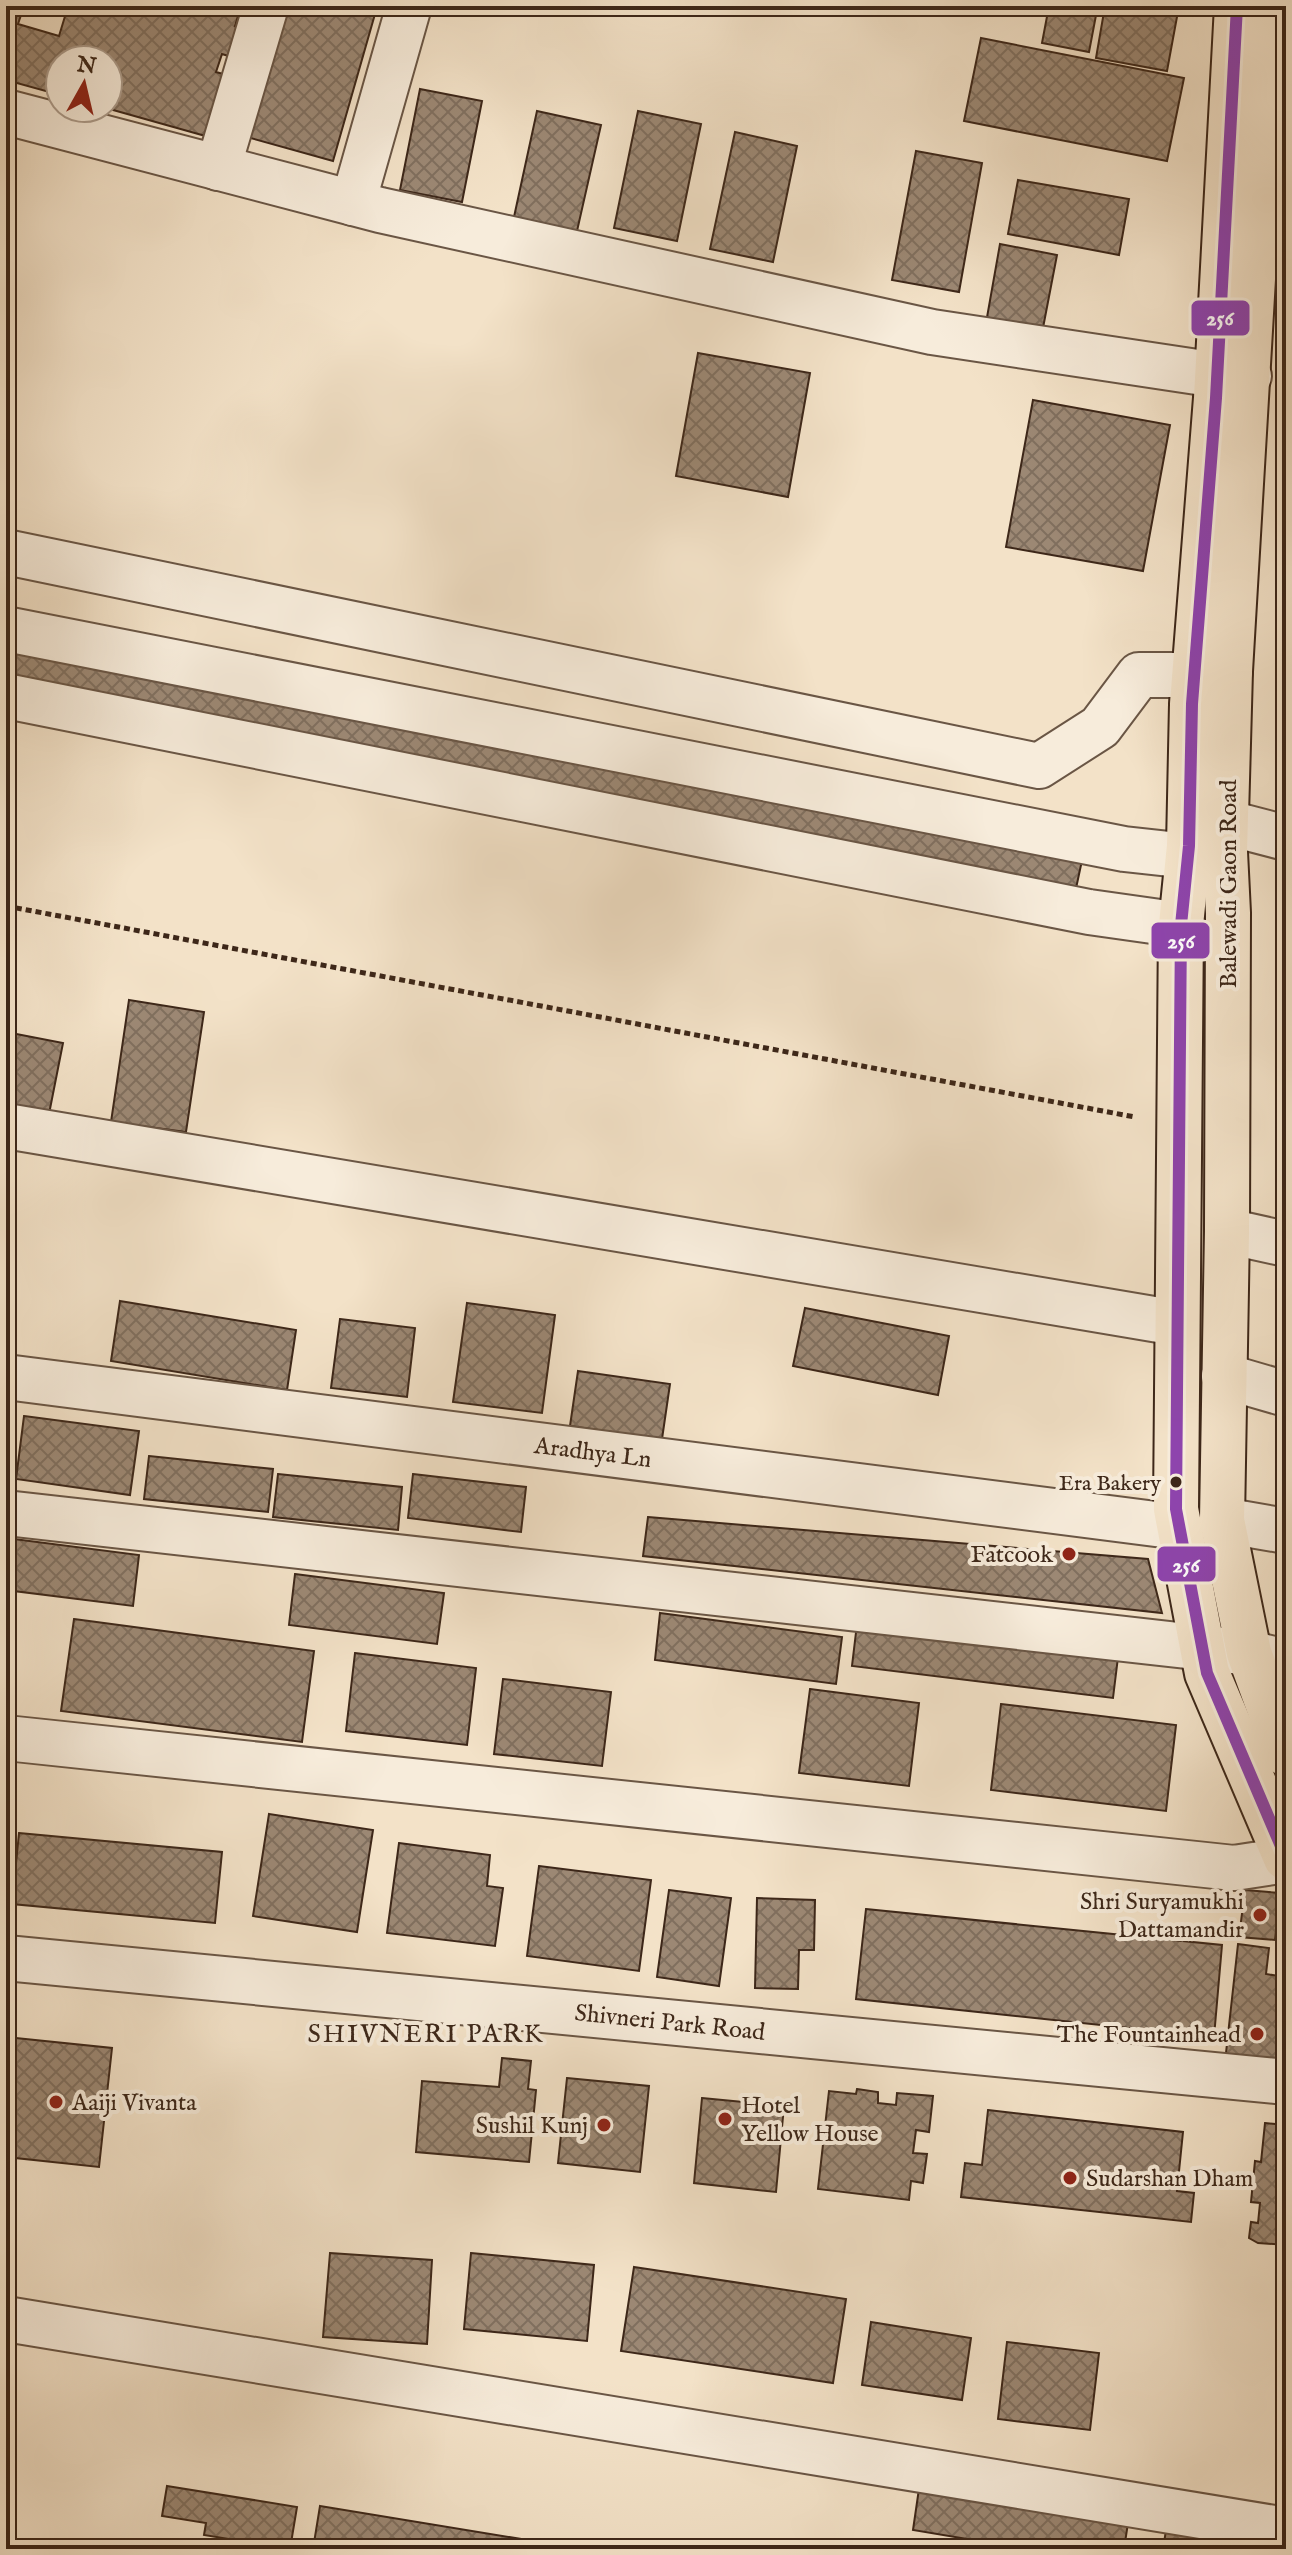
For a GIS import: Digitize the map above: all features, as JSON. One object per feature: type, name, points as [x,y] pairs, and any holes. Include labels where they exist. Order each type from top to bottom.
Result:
[{"type":"main road","name":"Balewadi Gaon Road","points":[[1260,9],[1212,673],[1208,818],[1227,1231],[1222,1520],[1267,1658],[1286,1754]]},
{"type":"main road","name":"Balewadi Gaon Road","points":[[1208,818],[1188,856],[1181,925],[1176,1509],[1207,1673],[1286,1859]]},
{"type":"street","points":[[218,168],[266,6]]},
{"type":"street","points":[[353,203],[409,6]]},
{"type":"street","points":[[6,112],[353,203],[932,332],[1233,376]]},
{"type":"street","points":[[6,552],[1039,766],[1100,727],[1139,675],[1212,673]]},
{"type":"street","points":[[6,629],[1101,845],[1188,856]]},
{"type":"street","points":[[6,696],[1089,912],[1181,925]]},
{"type":"street","points":[[1208,818],[1286,838]]},
{"type":"street","points":[[1089,912],[1101,845]]},
{"type":"street","points":[[6,1126],[1177,1323]]},
{"type":"street","points":[[1227,1231],[1286,1244]]},
{"type":"street","points":[[1224,1361],[1286,1363]]},
{"type":"street","points":[[1224,1361],[1286,1394]]},
{"type":"street","name":"Aradhya Ln","points":[[6,1377],[1179,1527]]},
{"type":"street","points":[[6,1513],[1202,1648],[1267,1658]]},
{"type":"street","points":[[1222,1520],[1286,1531]]},
{"type":"street","points":[[6,1738],[1234,1868],[1286,1859]]},
{"type":"street","name":"Shivneri Park Road","points":[[6,1958],[1286,2082]]},
{"type":"street","points":[[6,2319],[1286,2530]]},
{"type":"path","points":[[6,906],[1180,1125]]},
{"type":"building","points":[[6,6],[24,6],[18,24],[59,36],[66,13],[50,6],[241,6],[235,26],[244,29],[235,58],[222,54],[216,72],[234,77],[216,139],[124,113],[124,44],[44,44],[44,91],[6,80]]},
{"type":"building","points":[[277,6],[377,7],[333,161],[240,135]]},
{"type":"building","points":[[1049,6],[1079,6],[1097,10],[1089,52],[1042,43]]},
{"type":"building","points":[[1105,6],[1179,6],[1167,71],[1096,58]]},
{"type":"building","points":[[981,38],[1184,78],[1167,161],[964,121]]},
{"type":"building","points":[[420,89],[482,101],[462,202],[400,190]]},
{"type":"building","points":[[537,111],[601,125],[577,231],[514,217]]},
{"type":"building","points":[[638,111],[701,124],[677,241],[614,228]]},
{"type":"building","points":[[735,132],[797,146],[773,262],[710,249]]},
{"type":"building","points":[[916,151],[982,163],[959,292],[892,280]]},
{"type":"building","points":[[1018,180],[1129,199],[1119,255],[1008,234]]},
{"type":"building","points":[[1000,244],[1057,255],[1042,333],[986,323]]},
{"type":"building","points":[[698,353],[810,373],[788,497],[676,476]]},
{"type":"building","points":[[1033,400],[1170,425],[1143,571],[1006,547]]},
{"type":"building","points":[[6,639],[1084,851],[1075,893],[6,683]]},
{"type":"building","points":[[129,1000],[204,1012],[186,1132],[111,1122]]},
{"type":"building","points":[[6,1032],[63,1043],[49,1114],[6,1106]]},
{"type":"building","points":[[120,1301],[296,1330],[287,1390],[111,1361]]},
{"type":"building","points":[[467,1303],[555,1315],[542,1413],[453,1402]]},
{"type":"building","points":[[805,1308],[949,1336],[938,1395],[793,1366]]},
{"type":"building","points":[[340,1319],[415,1328],[407,1397],[331,1388]]},
{"type":"building","points":[[578,1371],[670,1384],[662,1439],[570,1426]]},
{"type":"building","points":[[24,1416],[139,1431],[130,1495],[16,1479]]},
{"type":"building","points":[[6,1436],[14,1436],[10,1479],[6,1479]]},
{"type":"building","points":[[149,1456],[273,1469],[268,1512],[144,1499]]},
{"type":"building","points":[[278,1474],[402,1487],[398,1530],[273,1517]]},
{"type":"building","points":[[413,1474],[526,1487],[521,1532],[408,1518]]},
{"type":"building","points":[[648,1517],[1148,1559],[1162,1613],[643,1556]]},
{"type":"building","points":[[6,1538],[139,1555],[133,1606],[6,1590]]},
{"type":"building","points":[[295,1574],[444,1593],[437,1644],[289,1625]]},
{"type":"building","points":[[660,1613],[842,1637],[836,1684],[655,1660]]},
{"type":"building","points":[[74,1619],[314,1651],[302,1742],[61,1711]]},
{"type":"building","points":[[857,1624],[1118,1657],[1113,1698],[852,1666]]},
{"type":"building","points":[[355,1653],[476,1668],[467,1745],[346,1731]]},
{"type":"building","points":[[503,1679],[611,1692],[602,1766],[494,1754]]},
{"type":"building","points":[[810,1689],[919,1703],[909,1786],[799,1773]]},
{"type":"building","points":[[1001,1704],[1176,1725],[1166,1811],[991,1790]]},
{"type":"building","points":[[269,1814],[373,1830],[357,1932],[253,1916]]},
{"type":"building","points":[[19,1833],[222,1852],[215,1923],[12,1904]]},
{"type":"building","points":[[399,1843],[490,1855],[487,1886],[503,1888],[495,1946],[387,1933]]},
{"type":"building","points":[[539,1866],[651,1880],[639,1971],[527,1956]]},
{"type":"building","points":[[669,1890],[731,1898],[719,1986],[657,1977]]},
{"type":"building","name":"Shri Suryamukhi Dattamandir","points":[[1245,1890],[1280,1893],[1275,1940],[1239,1937]]},
{"type":"building","points":[[757,1898],[815,1900],[814,1950],[799,1950],[798,1989],[755,1988]]},
{"type":"building","points":[[866,1909],[1222,1945],[1214,2037],[856,1999]]},
{"type":"building","name":"The Fountainhead","points":[[1238,1944],[1269,1948],[1266,1974],[1279,1976],[1276,2004],[1286,2005],[1286,2069],[1225,2062]]},
{"type":"building","name":"Aaiji Vivanta","points":[[6,2037],[112,2048],[99,2167],[6,2157]]},
{"type":"building","points":[[502,2058],[531,2061],[528,2089],[536,2090],[529,2162],[416,2152],[422,2081],[499,2087]]},
{"type":"building","name":"Sushil Kunj","points":[[567,2078],[649,2086],[640,2172],[558,2163]]},
{"type":"building","points":[[857,2089],[878,2092],[878,2103],[896,2105],[897,2093],[933,2096],[929,2132],[916,2130],[913,2153],[927,2154],[923,2183],[911,2181],[909,2200],[818,2189],[829,2091],[856,2094]]},
{"type":"building","points":[[702,2098],[784,2106],[776,2192],[694,2183]]},
{"type":"building","name":"Sudarshan Dham","points":[[988,2110],[1183,2132],[1177,2191],[1194,2193],[1191,2222],[961,2197],[965,2163],[982,2165]]},
{"type":"building","points":[[1265,2123],[1286,2125],[1286,2245],[1258,2243],[1249,2238],[1251,2222],[1258,2223],[1260,2203],[1251,2202],[1255,2161],[1261,2162]]},
{"type":"building","points":[[330,2253],[432,2260],[427,2344],[323,2337]]},
{"type":"building","points":[[471,2253],[594,2265],[587,2341],[464,2329]]},
{"type":"building","points":[[634,2267],[846,2299],[833,2383],[621,2351]]},
{"type":"building","points":[[871,2322],[971,2338],[962,2400],[862,2385]]},
{"type":"building","points":[[1007,2342],[1099,2353],[1090,2430],[998,2419]]},
{"type":"building","points":[[921,2475],[1130,2510],[1124,2549],[1027,2549],[913,2530]]},
{"type":"building","points":[[167,2486],[297,2507],[290,2549],[204,2535],[206,2523],[162,2516]]},
{"type":"building","points":[[320,2506],[582,2549],[313,2549]]},
{"type":"building","points":[[1168,2518],[1265,2533],[1263,2549],[1163,2549]]},
{"type":"transit line","name":"256","points":[[1237,6],[1216,398],[1192,704],[1189,846],[1181,925],[1176,1509],[1207,1673],[1286,1858]]},
{"type":"place","name":"Era Bakery","points":[[1176,1482]]},
{"type":"place","name":"Fatcook","points":[[1069,1554]]},
{"type":"place","name":"Shri Suryamukhi Dattamandir","points":[[1260,1915]]},
{"type":"place","name":"The Fountainhead","points":[[1257,2034]]},
{"type":"place","name":"Aaiji Vivanta","points":[[56,2102]]},
{"type":"place","name":"Hotel Yellow House","points":[[725,2119]]},
{"type":"place","name":"Sushil Kunj","points":[[604,2125]]},
{"type":"place","name":"Sudarshan Dham","points":[[1070,2178]]},
{"type":"district","name":"SHIVNERI PARK","points":[[426,2033]]}]
